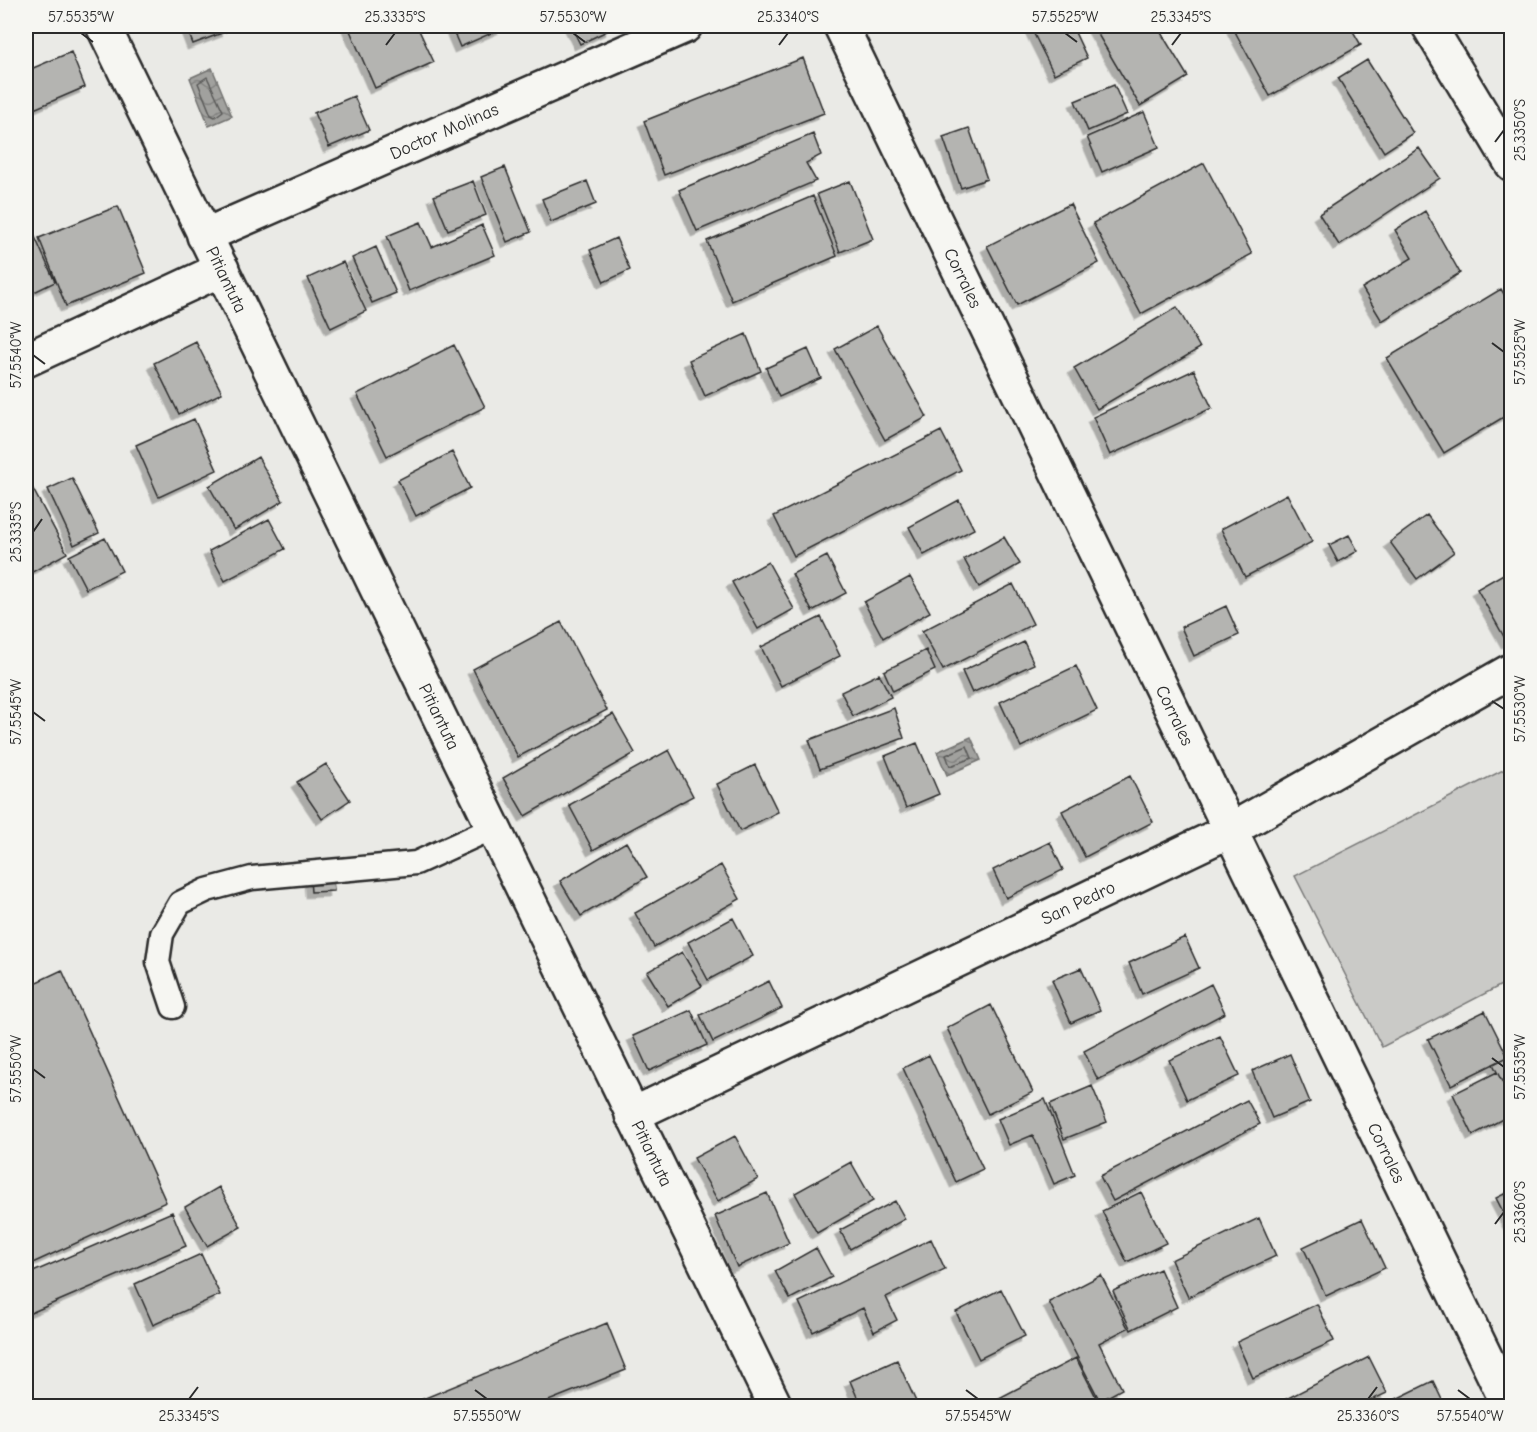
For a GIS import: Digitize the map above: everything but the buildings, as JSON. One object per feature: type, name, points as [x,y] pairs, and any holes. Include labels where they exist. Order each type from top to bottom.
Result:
[{"type":"street","name":"Pitiantuta","points":[[103,26],[775,1407]]},
{"type":"street","name":"Doctor Molinas","points":[[204,236],[685,26]]},
{"type":"street","name":"Corrales","points":[[841,26],[1509,1407]]},
{"type":"street","points":[[1429,26],[1512,164]]},
{"type":"street","points":[[26,360],[222,269]]},
{"type":"street","name":"San Pedro","points":[[632,1115],[1229,831],[1512,670]]},
{"type":"lane","points":[[173,1007],[158,962],[162,934],[180,903],[207,890],[252,878],[416,862],[494,828]]},
{"type":"shaded area","points":[[1511,766],[1511,980],[1382,1047],[1295,876]]},
{"type":"water","points":[[212,68],[232,116],[209,126],[190,78]]},
{"type":"water","points":[[971,737],[981,760],[947,775],[937,752]]}]
